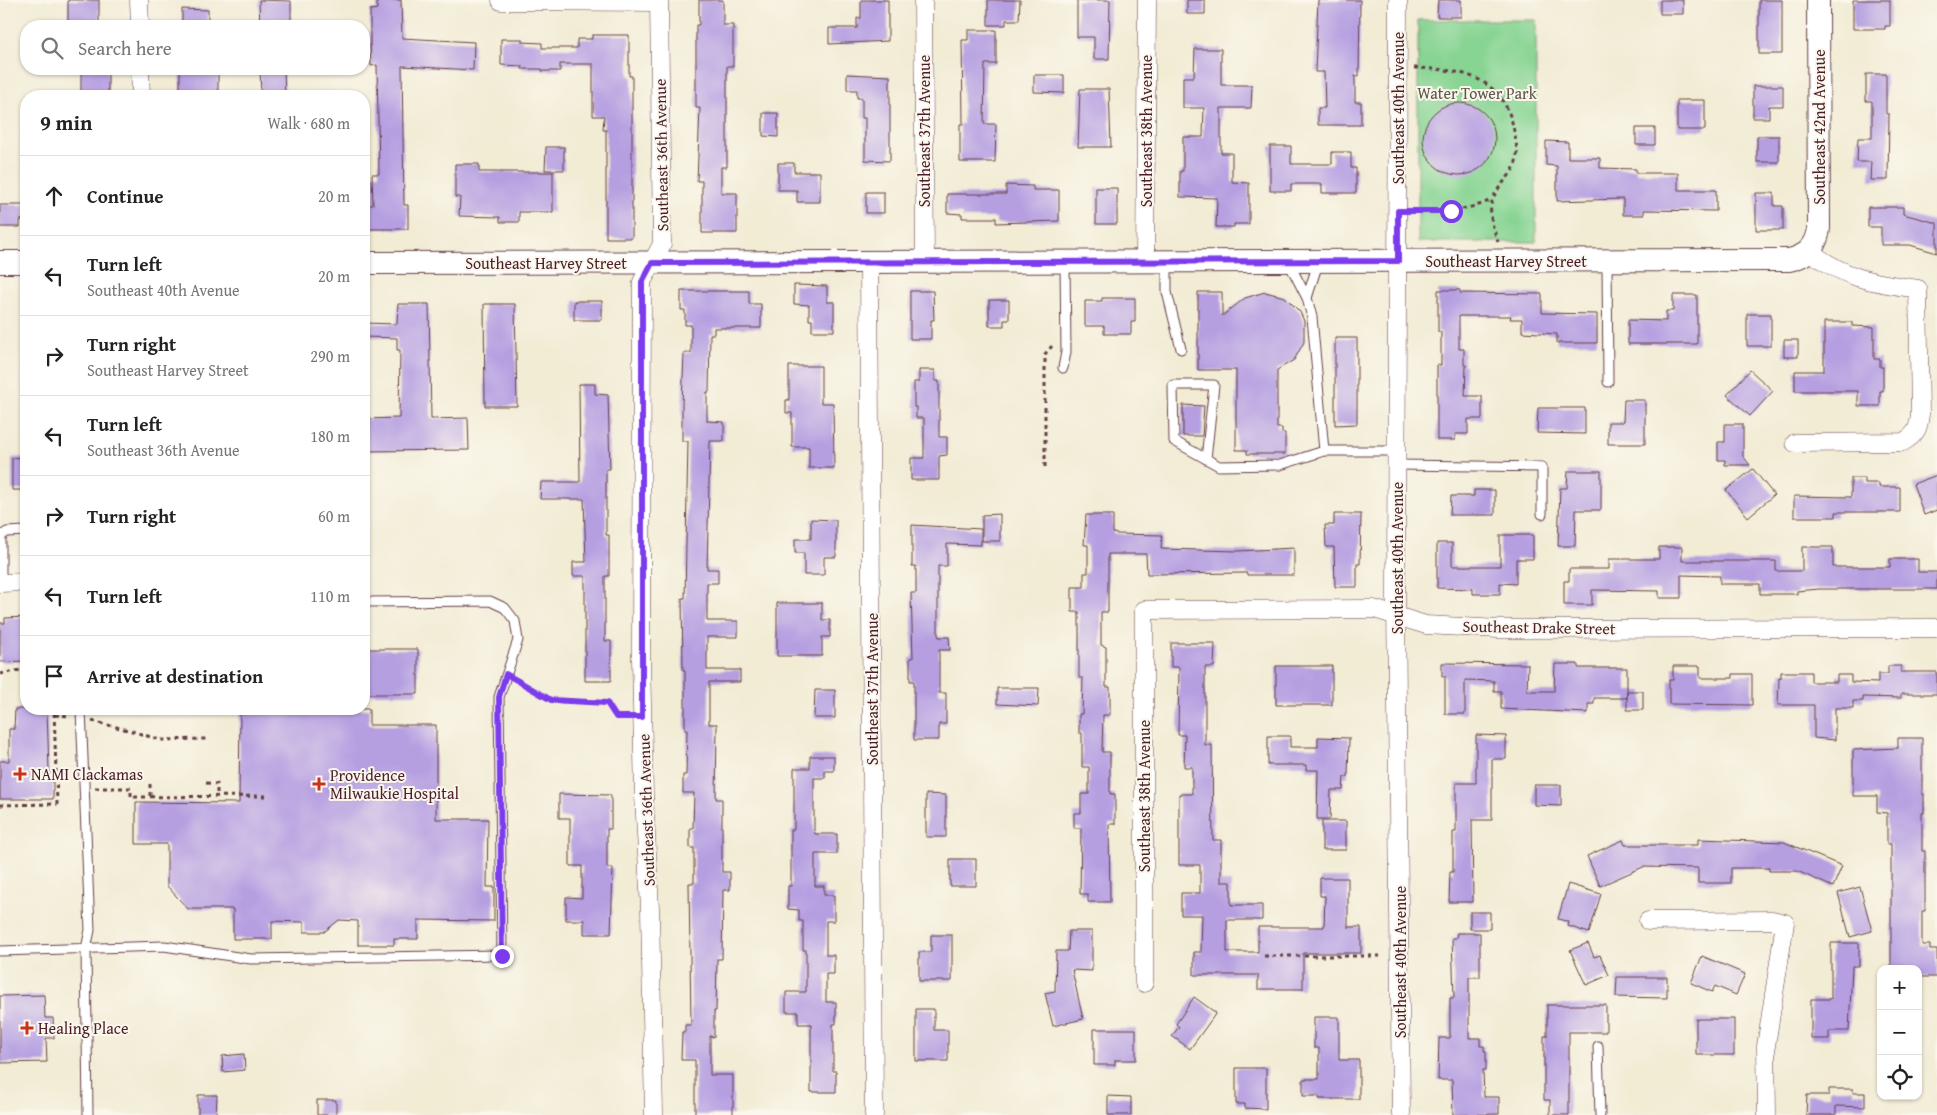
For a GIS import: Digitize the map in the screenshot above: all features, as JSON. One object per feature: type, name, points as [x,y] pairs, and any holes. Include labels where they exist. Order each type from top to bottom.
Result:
[{"type":"street","points":[[139,0],[140,20]]},
{"type":"street","name":"Southeast 37th Avenue","points":[[923,0],[925,263]]},
{"type":"street","name":"Southeast 38th Avenue","points":[[1147,0],[1156,263]]},
{"type":"street","name":"Southeast 40th Avenue","points":[[1398,0],[1397,616],[1401,1115]]},
{"type":"street","name":"Southeast 42nd Avenue","points":[[1809,251],[1816,239],[1819,220],[1818,0]]},
{"type":"street","points":[[501,1],[659,1]]},
{"type":"street","name":"Southeast 36th Avenue","points":[[654,1115],[650,909],[642,717],[642,282],[662,244],[659,1]]},
{"type":"street","points":[[140,75],[141,90]]},
{"type":"street","points":[[1795,443],[1903,442],[1914,436],[1919,425],[1920,414],[1918,289],[1865,282],[1827,264],[1809,251]]},
{"type":"street","name":"Southeast Harvey Street","points":[[370,263],[1780,261],[1797,258],[1809,251]]},
{"type":"street","points":[[0,262],[20,262]]},
{"type":"street","name":"Southeast 37th Avenue","points":[[869,263],[874,1115]]},
{"type":"street","points":[[1,583],[20,582]]},
{"type":"street","name":"Southeast Drake Street","points":[[1144,610],[1374,609],[1426,625],[1461,625],[1499,630],[1937,628]]},
{"type":"street","name":"Southeast 38th Avenue","points":[[1144,610],[1144,983]]},
{"type":"street","points":[[1648,921],[1772,920],[1785,923],[1766,1046],[1767,1115]]},
{"type":"lane","points":[[1607,261],[1608,382]]},
{"type":"lane","points":[[1063,368],[1066,352],[1065,263]]},
{"type":"lane","points":[[1156,263],[1167,292],[1181,349]]},
{"type":"lane","points":[[1289,263],[1307,298],[1312,317],[1324,451]]},
{"type":"lane","points":[[1307,298],[1318,263]]},
{"type":"lane","points":[[1206,459],[1214,385],[1173,385],[1174,441],[1206,459],[1219,466],[1280,465],[1324,451],[1397,458],[1542,467],[1542,514]]},
{"type":"lane","points":[[1,583],[1,536],[7,532],[20,531]]},
{"type":"lane","points":[[0,951],[164,946],[251,959],[502,956],[499,697],[518,640],[515,621],[505,608],[490,602],[370,602]]},
{"type":"lane","points":[[81,715],[90,930],[86,949],[88,1115]]},
{"type":"lane","points":[[1598,1046],[1600,1115]]},
{"type":"path","points":[[1398,67],[1452,70],[1467,74],[1490,87],[1503,101],[1513,126],[1517,155],[1515,165],[1491,200],[1475,208],[1451,211],[1398,211]]},
{"type":"path","points":[[1491,200],[1490,214],[1493,228],[1505,260]]},
{"type":"path","points":[[1045,467],[1045,354],[1052,346],[1052,337]]},
{"type":"path","points":[[0,674],[20,669]]},
{"type":"path","points":[[506,674],[551,700],[607,703],[616,717],[642,717]]},
{"type":"path","points":[[0,805],[57,804],[54,715]]},
{"type":"path","points":[[95,722],[160,740],[206,739]]},
{"type":"path","points":[[206,783],[216,784],[217,796]]},
{"type":"path","points":[[150,784],[150,797]]},
{"type":"path","points":[[110,788],[131,788],[131,797],[269,796]]},
{"type":"path","points":[[1264,956],[1400,956]]},
{"type":"green space","name":"Water Tower Park","points":[[1418,20],[1536,20],[1536,242],[1418,242]]},
{"type":"building","points":[[68,0],[99,0],[99,20],[68,20]]},
{"type":"building","points":[[259,0],[291,1],[291,20],[260,20]]},
{"type":"building","points":[[377,0],[401,0],[402,38],[474,42],[473,70],[402,66],[404,205],[408,205],[408,229],[370,229],[370,205],[373,205],[372,174],[379,174],[377,65],[371,66],[370,41],[370,10],[377,9]]},
{"type":"building","points":[[699,0],[723,0],[723,25],[733,25],[733,66],[727,66],[727,167],[721,167],[721,193],[737,193],[737,233],[702,233],[702,181],[697,181],[700,108],[696,108],[696,25],[699,25]]},
{"type":"building","points":[[861,0],[888,0],[888,41],[829,44],[829,28],[857,28],[857,18],[861,18]]},
{"type":"building","points":[[988,0],[1020,0],[1019,20],[1006,20],[1006,25],[988,25]]},
{"type":"building","points":[[1077,0],[1110,0],[1109,59],[1094,59],[1094,37],[1077,37]]},
{"type":"building","points":[[1187,0],[1205,0],[1205,14],[1187,14]]},
{"type":"building","points":[[1318,0],[1360,0],[1359,76],[1355,76],[1355,102],[1361,102],[1361,125],[1318,125],[1318,108],[1325,108],[1324,72],[1315,72]]},
{"type":"building","points":[[1438,0],[1461,0],[1461,17],[1437,17]]},
{"type":"building","points":[[1660,0],[1683,0],[1683,14],[1660,14]]},
{"type":"building","points":[[1759,0],[1782,0],[1782,54],[1759,54]]},
{"type":"building","points":[[1853,0],[1890,0],[1890,26],[1885,26],[1885,29],[1853,29]]},
{"type":"building","points":[[182,9],[208,10],[208,20],[182,20]]},
{"type":"building","points":[[968,30],[996,30],[996,64],[985,64],[984,124],[996,124],[995,162],[960,162],[960,124],[963,124],[962,40],[968,40]]},
{"type":"building","points":[[592,35],[629,35],[629,76],[632,76],[632,238],[606,238],[606,130],[603,130],[604,116],[593,116],[593,64],[560,64],[560,71],[522,69],[522,66],[501,65],[501,39],[522,39],[522,42],[542,43],[542,48],[577,48],[577,39],[592,39]]},
{"type":"building","points":[[1195,49],[1221,49],[1221,85],[1252,85],[1251,108],[1221,108],[1221,153],[1232,153],[1232,182],[1249,183],[1249,224],[1234,224],[1234,227],[1216,227],[1217,198],[1180,197],[1180,171],[1183,171],[1183,137],[1203,137],[1204,108],[1183,108],[1183,77],[1194,77]]},
{"type":"building","points":[[847,74],[890,76],[890,161],[865,160],[865,118],[862,118],[862,98],[857,98],[857,90],[847,90]]},
{"type":"building","points":[[1866,74],[1886,74],[1886,114],[1889,114],[1888,180],[1870,180],[1871,162],[1857,162],[1858,138],[1872,138],[1872,101],[1866,101]]},
{"type":"building","points":[[81,75],[108,75],[108,90],[81,90]]},
{"type":"building","points":[[180,75],[218,75],[218,90],[180,90]]},
{"type":"building","points":[[260,75],[284,75],[285,90],[261,90]]},
{"type":"building","points":[[1034,75],[1064,75],[1064,93],[1034,92]]},
{"type":"building","points":[[1753,86],[1783,86],[1783,106],[1769,106],[1769,118],[1753,118]]},
{"type":"building","points":[[1080,89],[1109,89],[1111,147],[1078,147]]},
{"type":"building","points":[[1677,100],[1705,100],[1705,130],[1677,130]]},
{"type":"building","points":[[1466,103],[1485,113],[1493,125],[1495,139],[1493,153],[1485,165],[1473,173],[1452,175],[1433,165],[1425,153],[1423,132],[1433,113],[1445,105]]},
{"type":"building","points":[[763,113],[778,113],[778,137],[763,136]]},
{"type":"building","points":[[1636,128],[1655,128],[1655,145],[1636,145]]},
{"type":"building","points":[[1757,136],[1779,136],[1779,162],[1757,162]]},
{"type":"building","points":[[1546,141],[1568,142],[1568,158],[1600,158],[1600,168],[1636,169],[1636,173],[1678,173],[1678,190],[1716,190],[1716,211],[1644,210],[1644,215],[1623,215],[1623,199],[1557,201],[1557,166],[1546,165]]},
{"type":"building","points":[[1270,146],[1291,146],[1291,164],[1332,164],[1332,152],[1351,152],[1351,168],[1356,168],[1356,193],[1322,193],[1322,184],[1291,184],[1291,191],[1270,191]]},
{"type":"building","points":[[546,147],[564,147],[564,170],[545,170]]},
{"type":"building","points":[[778,163],[794,163],[794,172],[820,172],[820,202],[797,202],[797,190],[778,190]]},
{"type":"building","points":[[455,164],[479,164],[479,172],[553,172],[553,212],[519,212],[519,222],[500,222],[500,217],[459,216],[460,197],[455,197]]},
{"type":"building","points":[[1006,185],[1033,186],[1033,190],[1059,190],[1059,221],[996,223],[996,218],[962,218],[962,214],[947,213],[947,194],[1006,194]]},
{"type":"building","points":[[1096,188],[1117,188],[1117,224],[1096,224]]},
{"type":"building","points":[[866,192],[884,192],[884,213],[866,213]]},
{"type":"building","points":[[1756,193],[1774,193],[1774,206],[1783,206],[1783,230],[1756,230]]},
{"type":"building","points":[[0,205],[20,205],[20,227],[0,227]]},
{"type":"building","points":[[1868,207],[1903,207],[1903,214],[1937,223],[1937,253],[1910,245],[1881,245],[1881,227],[1868,227]]},
{"type":"building","points":[[794,285],[827,286],[827,302],[834,302],[834,331],[812,331],[812,320],[809,320],[809,305],[794,304]]},
{"type":"building","points":[[1438,290],[1460,290],[1460,293],[1542,294],[1542,313],[1597,314],[1597,343],[1557,343],[1557,334],[1522,332],[1522,319],[1510,319],[1511,316],[1459,316],[1459,349],[1464,349],[1464,365],[1466,365],[1465,396],[1482,396],[1482,419],[1468,419],[1468,434],[1455,434],[1455,440],[1437,440],[1437,365],[1441,365],[1441,332],[1438,332]]},
{"type":"building","points":[[681,291],[749,291],[749,304],[761,304],[761,328],[714,328],[714,334],[710,334],[709,392],[707,392],[707,421],[724,422],[724,441],[710,441],[707,569],[718,569],[718,583],[707,583],[707,621],[738,621],[738,637],[707,637],[707,670],[740,670],[740,682],[709,682],[709,724],[717,724],[716,799],[722,799],[722,872],[730,872],[730,890],[723,890],[722,959],[717,959],[714,1037],[710,1036],[710,1075],[733,1075],[733,1115],[695,1115],[695,1060],[681,1060],[682,1032],[685,1032],[685,1025],[691,1025],[689,883],[694,883],[694,848],[690,848],[690,828],[693,828],[694,793],[683,793],[683,775],[686,775],[687,730],[685,730],[682,598],[685,598],[688,441],[682,441],[682,405],[684,353],[691,353],[691,325],[685,325],[685,310],[681,310]]},
{"type":"building","points":[[910,291],[933,291],[934,320],[931,320],[931,339],[910,339]]},
{"type":"building","points":[[1198,292],[1222,292],[1222,316],[1245,298],[1265,292],[1285,297],[1300,312],[1304,321],[1304,342],[1294,360],[1277,370],[1277,428],[1282,428],[1282,433],[1285,433],[1285,454],[1247,454],[1247,450],[1236,450],[1236,370],[1198,370]]},
{"type":"building","points":[[1673,295],[1697,295],[1697,344],[1628,344],[1628,320],[1666,321],[1666,311],[1673,311]]},
{"type":"building","points":[[1102,298],[1135,298],[1135,322],[1131,322],[1131,334],[1104,334],[1104,326],[1085,326],[1085,301],[1102,301]]},
{"type":"building","points":[[989,300],[1009,300],[1009,320],[1004,320],[1004,326],[989,326]]},
{"type":"building","points":[[574,301],[602,301],[602,320],[574,320]]},
{"type":"building","points":[[398,304],[429,304],[431,419],[468,418],[469,450],[370,451],[370,419],[399,418],[400,350],[397,350],[397,338],[370,337],[370,323],[397,324]]},
{"type":"building","points":[[484,304],[515,304],[517,406],[485,406]]},
{"type":"building","points":[[1747,314],[1771,314],[1771,346],[1747,346]]},
{"type":"building","points":[[1824,322],[1852,322],[1852,326],[1874,327],[1874,359],[1880,359],[1880,367],[1883,367],[1883,391],[1880,391],[1880,406],[1858,406],[1858,391],[1795,391],[1795,371],[1824,371]]},
{"type":"building","points":[[1335,338],[1357,338],[1357,424],[1335,425]]},
{"type":"building","points":[[1784,340],[1798,340],[1798,357],[1784,357]]},
{"type":"building","points":[[789,366],[821,366],[821,403],[833,403],[834,468],[809,468],[809,447],[792,447],[792,413],[786,413],[786,400],[789,400]]},
{"type":"building","points":[[919,370],[935,370],[935,381],[939,381],[939,437],[947,437],[947,455],[939,456],[939,480],[911,480],[911,458],[924,458],[924,418],[916,418],[916,407],[914,407],[914,382],[919,382]]},
{"type":"building","points":[[1750,370],[1773,391],[1750,416],[1727,395]]},
{"type":"building","points":[[579,384],[595,384],[595,394],[608,395],[610,469],[606,469],[606,535],[609,535],[609,576],[605,576],[605,641],[611,641],[611,681],[585,681],[585,576],[573,576],[573,562],[586,562],[584,499],[540,499],[541,482],[580,482]]},
{"type":"building","points":[[1624,400],[1645,400],[1645,444],[1608,444],[1608,422],[1623,422]]},
{"type":"building","points":[[1183,405],[1204,406],[1202,436],[1183,436]]},
{"type":"building","points":[[1538,408],[1585,408],[1585,434],[1537,433]]},
{"type":"building","points":[[1725,424],[1743,424],[1743,456],[1750,465],[1725,465],[1725,460],[1718,460],[1718,442],[1725,442]]},
{"type":"building","points":[[20,457],[20,490],[12,490],[12,458]]},
{"type":"building","points":[[1753,469],[1774,495],[1748,517],[1726,490]]},
{"type":"building","points":[[1568,471],[1601,471],[1601,510],[1576,510],[1575,546],[1558,546],[1560,488],[1567,488]]},
{"type":"building","points":[[1937,475],[1937,510],[1924,515],[1913,484]]},
{"type":"building","points":[[1851,478],[1865,478],[1865,483],[1879,483],[1879,487],[1900,487],[1900,512],[1836,512],[1836,517],[1794,517],[1794,496],[1851,497]]},
{"type":"building","points":[[1474,490],[1495,490],[1495,515],[1450,515],[1451,496],[1474,496]]},
{"type":"building","points":[[1000,514],[1000,541],[982,541],[982,515]]},
{"type":"building","points":[[1334,514],[1361,514],[1360,564],[1357,564],[1357,587],[1335,587],[1334,547],[1326,547],[1325,525],[1334,525]]},
{"type":"building","points":[[1086,515],[1113,515],[1113,533],[1162,535],[1161,549],[1238,551],[1294,548],[1294,575],[1247,575],[1247,573],[1147,574],[1146,554],[1108,554],[1108,612],[1101,612],[1101,645],[1106,647],[1106,687],[1110,687],[1110,715],[1103,715],[1102,752],[1110,752],[1110,794],[1115,794],[1115,824],[1109,824],[1110,902],[1088,902],[1088,894],[1080,894],[1081,828],[1074,828],[1074,813],[1081,813],[1081,794],[1089,794],[1089,767],[1082,767],[1082,733],[1079,733],[1079,714],[1082,714],[1083,678],[1079,678],[1079,612],[1072,612],[1072,587],[1084,587],[1084,573],[1088,573],[1088,545],[1084,545]]},
{"type":"building","points":[[811,519],[836,520],[836,557],[824,557],[824,575],[804,575],[804,553],[795,553],[795,539],[811,539]]},
{"type":"building","points":[[912,525],[981,529],[981,545],[947,544],[947,566],[938,566],[938,635],[939,637],[949,637],[950,650],[939,650],[939,693],[946,693],[946,724],[939,724],[939,740],[914,740],[914,681],[910,681],[910,658],[913,658],[911,593],[916,593],[916,566],[912,566]]},
{"type":"building","points":[[1500,535],[1533,535],[1533,559],[1516,559],[1516,584],[1500,583],[1500,594],[1473,594],[1473,589],[1437,588],[1437,543],[1452,543],[1452,566],[1500,566]]},
{"type":"building","points":[[1659,547],[1682,547],[1682,561],[1776,561],[1776,571],[1802,571],[1802,547],[1833,547],[1833,567],[1890,567],[1890,559],[1918,559],[1918,572],[1937,572],[1937,589],[1819,589],[1797,591],[1797,594],[1760,594],[1760,584],[1720,584],[1720,576],[1681,575],[1681,598],[1659,598],[1659,591],[1592,590],[1592,605],[1564,605],[1564,581],[1569,581],[1569,569],[1609,569],[1609,559],[1659,559]]},
{"type":"building","points":[[777,603],[822,603],[822,620],[830,620],[830,637],[822,637],[822,656],[777,656]]},
{"type":"building","points":[[20,617],[20,661],[0,662],[0,623],[5,623],[5,618]]},
{"type":"building","points":[[1171,643],[1215,643],[1214,667],[1205,667],[1205,745],[1212,745],[1213,840],[1221,840],[1221,882],[1231,882],[1231,905],[1262,905],[1262,920],[1227,920],[1227,952],[1258,952],[1258,927],[1324,927],[1325,896],[1320,896],[1320,878],[1348,878],[1348,927],[1361,927],[1361,953],[1303,953],[1303,989],[1258,989],[1258,975],[1194,975],[1194,952],[1201,952],[1202,915],[1181,915],[1181,893],[1200,893],[1200,865],[1179,865],[1179,794],[1192,794],[1192,767],[1184,767],[1185,735],[1178,735],[1179,667],[1171,667]]},
{"type":"building","points":[[370,649],[418,649],[418,694],[370,694]]},
{"type":"building","points":[[1442,663],[1528,664],[1527,691],[1554,691],[1555,664],[1578,664],[1578,668],[1627,668],[1627,698],[1594,698],[1594,704],[1588,704],[1588,713],[1501,709],[1501,691],[1494,691],[1494,681],[1465,680],[1465,714],[1445,714],[1445,676],[1442,676]]},
{"type":"building","points":[[1276,666],[1332,666],[1332,705],[1276,705]]},
{"type":"building","points":[[1673,666],[1700,666],[1700,678],[1733,678],[1733,674],[1752,674],[1752,705],[1669,704],[1669,680],[1673,680]]},
{"type":"building","points":[[1888,666],[1901,666],[1901,672],[1937,672],[1937,694],[1901,694],[1901,698],[1863,697],[1863,701],[1853,701],[1853,708],[1835,708],[1835,740],[1814,738],[1814,705],[1778,705],[1781,672],[1811,672],[1811,682],[1837,682],[1837,675],[1851,675],[1851,682],[1878,683],[1878,674],[1888,674]]},
{"type":"building","points":[[997,688],[1039,688],[1038,706],[997,704]]},
{"type":"building","points":[[815,690],[835,690],[835,718],[814,718]]},
{"type":"building","points":[[1627,691],[1643,691],[1643,710],[1627,710]]},
{"type":"building","points":[[15,709],[20,709],[20,715],[47,715],[49,771],[53,771],[53,799],[0,799],[0,761],[9,761],[9,729],[14,729]]},
{"type":"building","points":[[240,715],[369,715],[369,725],[436,725],[436,819],[488,819],[487,887],[494,887],[494,921],[418,920],[418,939],[394,939],[394,945],[358,945],[358,921],[339,920],[324,932],[304,932],[304,922],[272,921],[272,939],[233,939],[233,909],[188,909],[167,886],[167,844],[136,844],[136,802],[239,803]]},
{"type":"building","points":[[1476,735],[1506,736],[1506,759],[1492,759],[1492,820],[1472,820],[1473,902],[1449,902],[1450,872],[1453,872],[1453,832],[1456,832],[1456,783],[1476,783]]},
{"type":"building","points":[[1268,736],[1290,736],[1290,747],[1318,747],[1318,737],[1349,738],[1348,777],[1344,777],[1343,790],[1331,790],[1330,819],[1317,819],[1318,770],[1306,770],[1306,765],[1268,765]]},
{"type":"building","points":[[1898,738],[1922,738],[1924,813],[1922,813],[1922,851],[1925,851],[1925,911],[1922,911],[1922,945],[1930,945],[1930,950],[1937,950],[1937,977],[1922,977],[1922,965],[1891,965],[1891,844],[1887,844],[1887,813],[1877,812],[1877,796],[1853,796],[1853,750],[1898,748]]},
{"type":"building","points":[[810,756],[834,756],[834,771],[825,771],[825,778],[814,778],[814,830],[815,834],[837,834],[837,854],[815,854],[815,886],[824,886],[824,895],[834,895],[834,921],[826,921],[826,955],[834,955],[834,974],[826,974],[826,1002],[836,1002],[836,1024],[833,1024],[833,1071],[836,1071],[836,1092],[811,1092],[811,1024],[798,1024],[798,1012],[786,1012],[786,992],[806,992],[806,950],[803,950],[803,921],[799,921],[799,910],[788,909],[788,886],[791,886],[791,830],[794,830],[794,768],[810,768]]},
{"type":"building","points":[[1534,785],[1561,785],[1561,806],[1534,805]]},
{"type":"building","points":[[559,794],[611,795],[611,829],[607,829],[607,868],[613,868],[611,934],[584,934],[584,920],[566,920],[566,897],[582,898],[582,866],[570,866],[570,818],[559,818]]},
{"type":"building","points":[[926,794],[946,795],[946,837],[926,837]]},
{"type":"building","points":[[1322,821],[1346,821],[1346,850],[1322,850]]},
{"type":"building","points":[[1698,839],[1784,842],[1842,866],[1833,887],[1797,871],[1769,871],[1769,868],[1731,868],[1731,883],[1698,883],[1698,868],[1643,867],[1600,886],[1587,856],[1623,840],[1625,845],[1698,845]]},
{"type":"building","points":[[950,859],[976,859],[976,886],[950,886]]},
{"type":"building","points":[[1568,884],[1601,894],[1589,933],[1568,926],[1569,922],[1558,919]]},
{"type":"building","points":[[1860,887],[1872,931],[1850,937],[1838,893]]},
{"type":"building","points":[[1470,912],[1490,912],[1490,929],[1470,929]]},
{"type":"building","points":[[1069,931],[1092,931],[1092,971],[1072,970],[1083,1019],[1053,1026],[1045,993],[1055,991],[1056,951],[1068,951]]},
{"type":"building","points":[[1457,933],[1480,933],[1480,977],[1469,977],[1469,1038],[1480,1038],[1480,1046],[1484,1046],[1484,1051],[1486,1051],[1486,1070],[1483,1070],[1484,1097],[1499,1097],[1499,1114],[1453,1115],[1452,1080],[1438,1080],[1439,1038],[1450,1038],[1450,998],[1454,998],[1452,938],[1456,938]]},
{"type":"building","points":[[931,935],[952,935],[952,981],[919,981],[919,952],[931,952]]},
{"type":"building","points":[[1588,943],[1594,957],[1600,955],[1609,975],[1586,985],[1570,950]]},
{"type":"building","points":[[1831,943],[1859,943],[1859,966],[1852,966],[1849,1031],[1829,1031],[1829,1039],[1811,1039],[1811,999],[1831,999]]},
{"type":"building","points":[[1702,956],[1745,974],[1736,995],[1715,986],[1712,992],[1691,983]]},
{"type":"building","points":[[1617,977],[1667,977],[1667,998],[1616,997]]},
{"type":"building","name":"Healing Place","points":[[44,995],[45,1018],[53,1018],[54,1038],[46,1038],[47,1062],[0,1063],[0,996]]},
{"type":"building","points":[[1194,997],[1216,1013],[1190,1049],[1172,1036],[1179,1027],[1176,1024]]},
{"type":"building","points":[[1547,1005],[1606,1005],[1606,1032],[1569,1032],[1569,1115],[1550,1115],[1550,1100],[1544,1100],[1544,1036],[1547,1036]]},
{"type":"building","points":[[916,1009],[934,1009],[934,1030],[948,1030],[948,1061],[916,1061]]},
{"type":"building","points":[[1314,1017],[1339,1017],[1339,1060],[1359,1060],[1359,1099],[1319,1099],[1319,1096],[1303,1096],[1303,1079],[1319,1079],[1319,1048],[1314,1048]]},
{"type":"building","points":[[1696,1019],[1734,1019],[1734,1055],[1696,1055]]},
{"type":"building","points":[[1094,1029],[1136,1029],[1136,1060],[1115,1060],[1115,1065],[1094,1065]]},
{"type":"building","points":[[244,1054],[245,1070],[223,1072],[222,1056]]},
{"type":"building","points":[[1236,1068],[1266,1068],[1266,1109],[1245,1108],[1245,1104],[1236,1104]]},
{"type":"building","points":[[1829,1089],[1853,1089],[1853,1093],[1865,1093],[1865,1107],[1836,1106],[1836,1115],[1806,1115],[1807,1095],[1829,1095]]},
{"type":"building","points":[[198,1095],[217,1095],[216,1115],[198,1115]]},
{"type":"building","points":[[1108,1096],[1131,1097],[1131,1115],[1108,1115]]},
{"type":"building","points":[[317,1100],[336,1100],[336,1115],[317,1115]]},
{"type":"place","name":"NAMI Clackamas","points":[[20,774]]},
{"type":"place","name":"Providence Milwaukie Hospital","points":[[319,784]]},
{"type":"place","name":"Healing Place","points":[[27,1028]]},
{"type":"route","points":[[502,956],[499,697],[506,674],[551,700],[607,703],[616,717],[642,717],[642,282],[652,263],[1318,263],[1398,261],[1398,211],[1451,211]]}]
